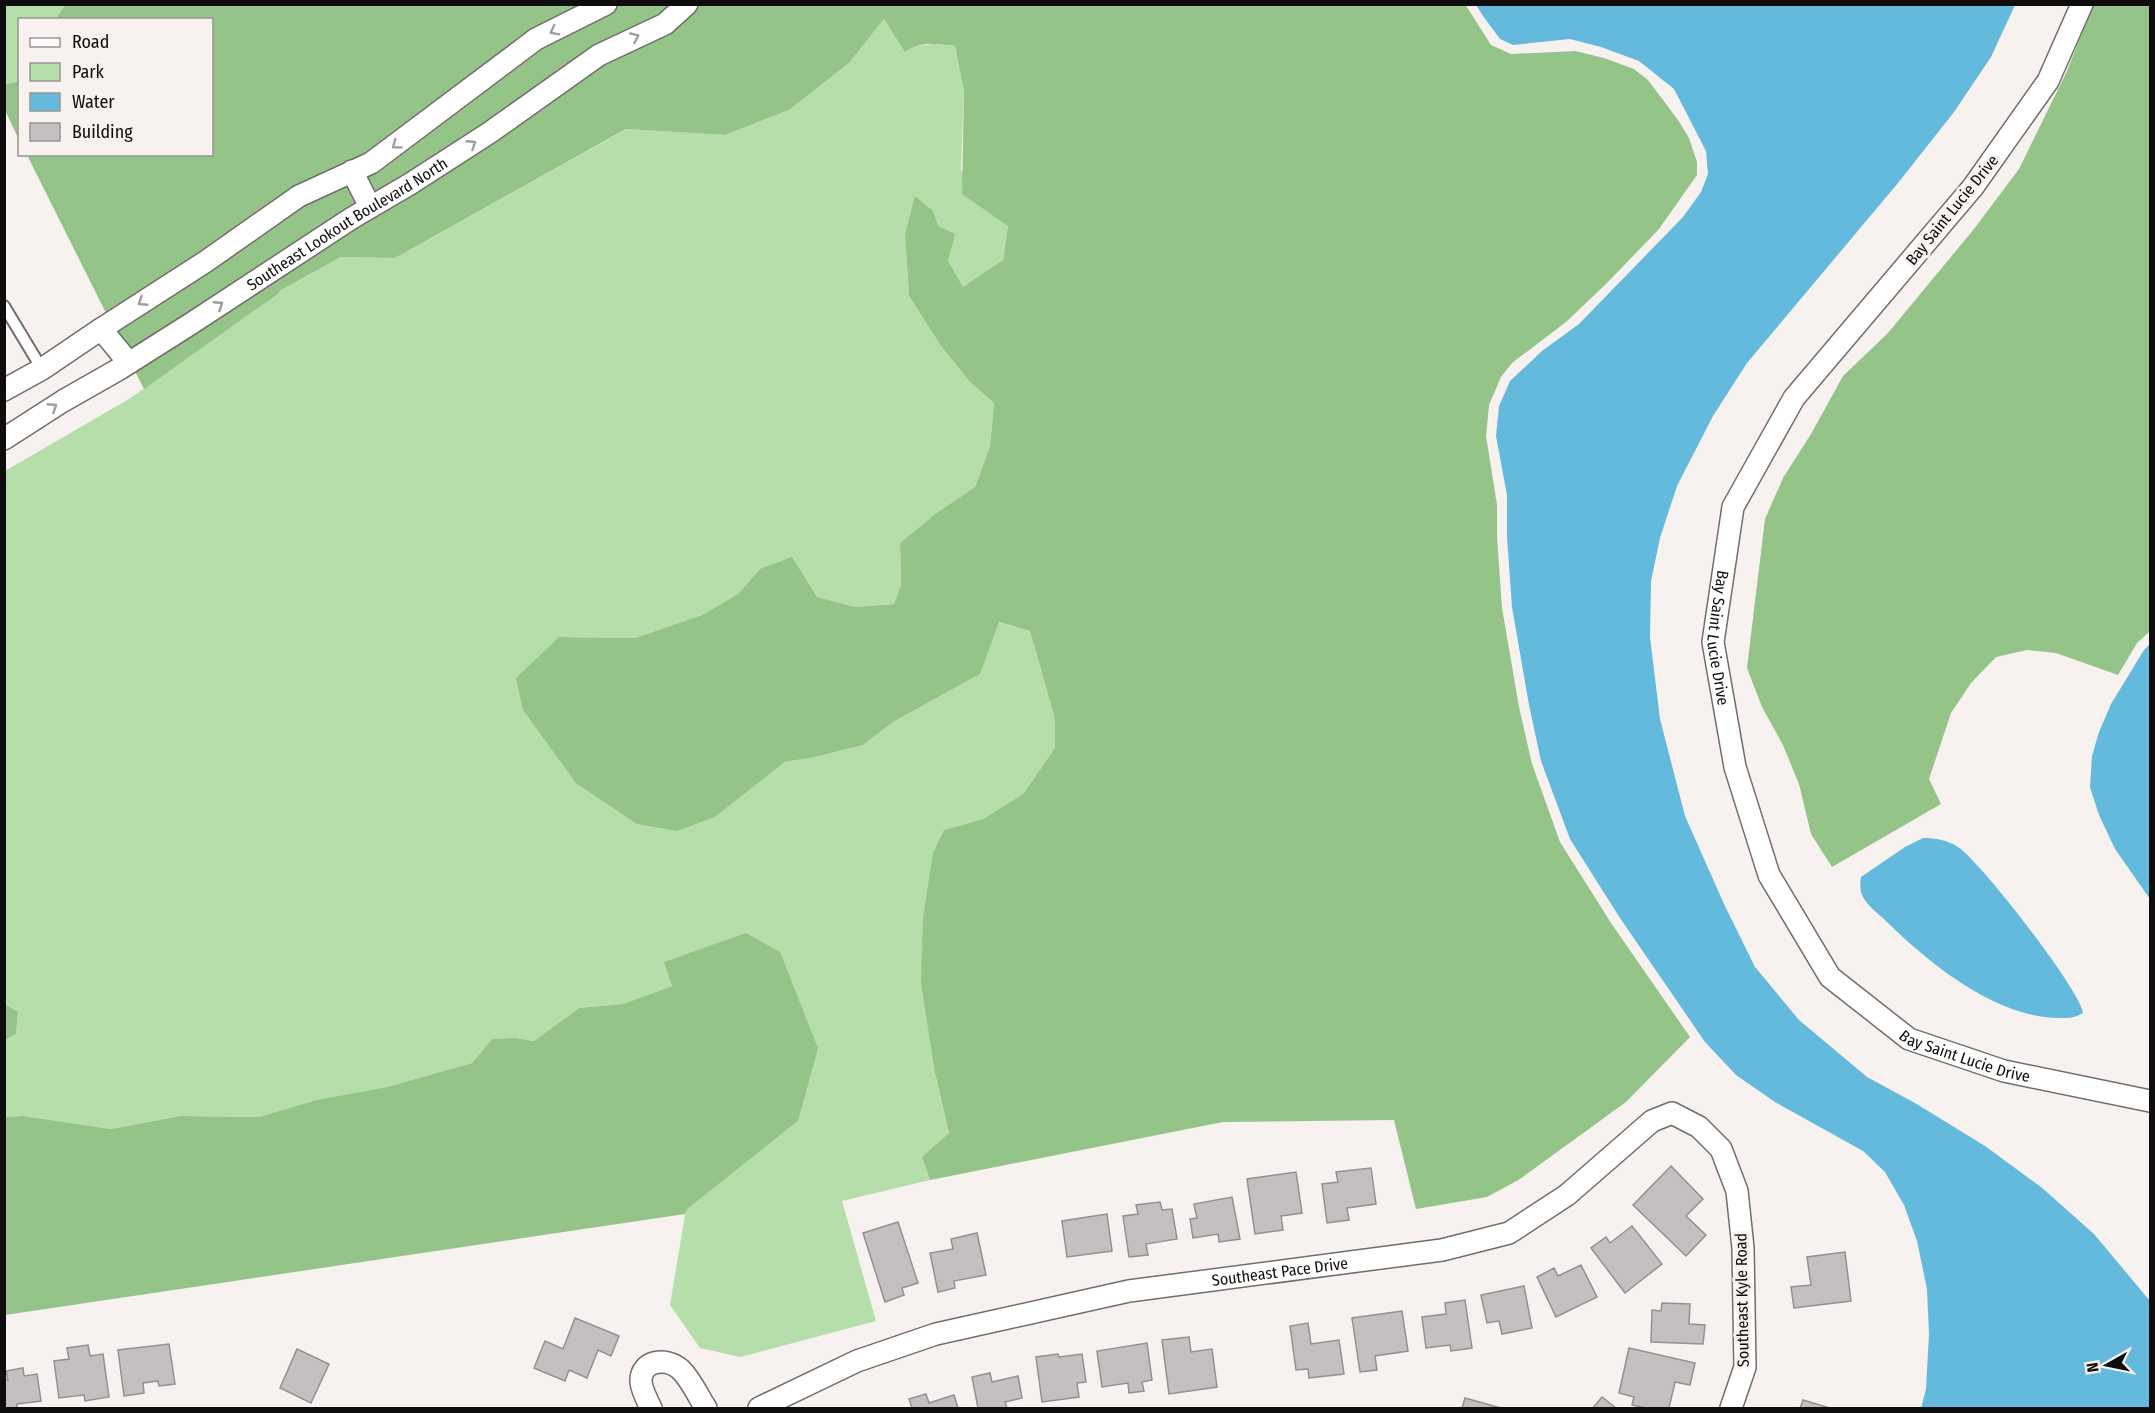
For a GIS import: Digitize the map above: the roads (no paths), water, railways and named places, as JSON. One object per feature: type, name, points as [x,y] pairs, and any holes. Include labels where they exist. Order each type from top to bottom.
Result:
[{"type":"street","points":[[4,390],[42,369],[101,328],[205,262],[299,196],[371,163],[536,39],[606,4]]},
{"type":"street","name":"Southeast Lookout Boulevard North","points":[[4,439],[63,401],[129,363],[370,207],[410,184],[489,133],[599,55],[665,24],[687,4]]},
{"type":"street","name":"Bay Saint Lucie Drive","points":[[2082,4],[2048,81],[1973,188],[1794,398],[1733,507],[1713,642],[1735,767],[1769,875],[1830,977],[1909,1039],[2004,1071],[2151,1101]]},
{"type":"street","points":[[352,171],[370,207]]},
{"type":"street","points":[[101,328],[129,363]]},
{"type":"street","name":"Southeast Pace Drive","points":[[759,1408],[857,1361],[936,1334],[1129,1291],[1442,1250],[1509,1233],[1567,1195],[1652,1121],[1672,1113],[1700,1127],[1721,1149],[1737,1191]]},
{"type":"street","name":"Southeast Kyle Road","points":[[1731,1408],[1745,1367],[1743,1248],[1737,1191]]},
{"type":"street","points":[[651,1408],[641,1385],[641,1375],[650,1364],[664,1362],[673,1364],[682,1370],[706,1408]]},
{"type":"lane","points":[[4,306],[42,369]]},
{"type":"water","points":[[1476,5],[2015,5],[1991,57],[1954,112],[1898,183],[1747,363],[1713,416],[1677,486],[1660,538],[1651,581],[1650,637],[1660,719],[1685,816],[1755,967],[1799,1020],[1867,1077],[1985,1146],[2041,1187],[2094,1234],[2150,1301],[2150,1408],[1921,1408],[1926,1389],[1929,1334],[1927,1289],[1917,1241],[1904,1205],[1885,1172],[1863,1151],[1775,1102],[1736,1075],[1705,1042],[1620,918],[1570,839],[1541,761],[1512,607],[1507,537],[1507,495],[1496,436],[1499,406],[1510,381],[1542,351],[1579,324],[1683,217],[1701,192],[1708,174],[1706,151],[1674,89],[1639,61],[1570,39],[1513,45],[1500,39]]},
{"type":"water","points":[[2150,644],[2150,899],[2115,849],[2099,815],[2090,787],[2092,756],[2099,732],[2111,704]]},
{"type":"water","points":[[1923,838],[1950,843],[1970,857],[2007,900],[2048,954],[2078,1000],[2083,1013],[2067,1018],[2033,1015],[1987,998],[1943,970],[1870,906],[1861,893],[1861,877],[1905,847]]}]
